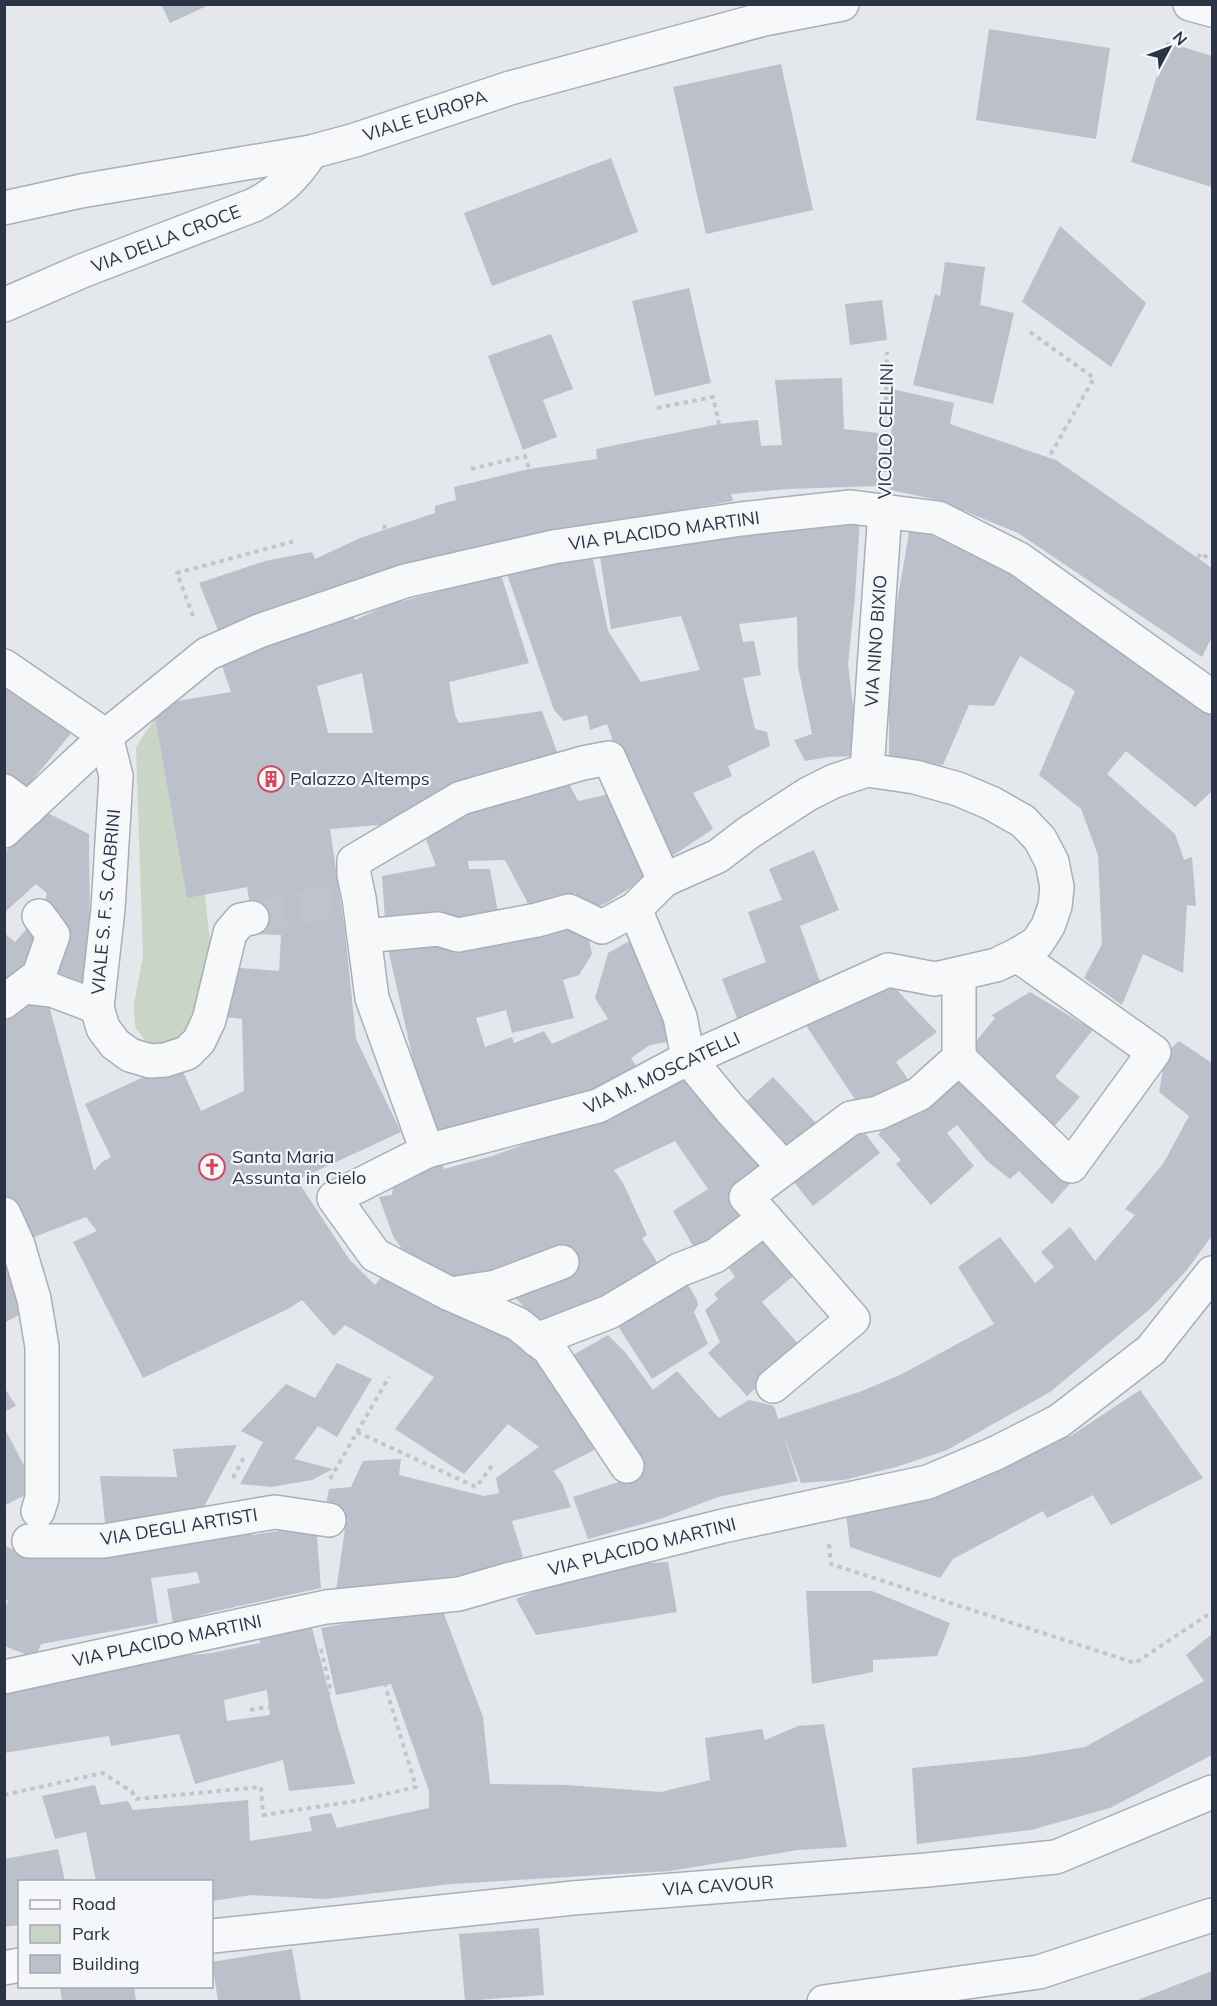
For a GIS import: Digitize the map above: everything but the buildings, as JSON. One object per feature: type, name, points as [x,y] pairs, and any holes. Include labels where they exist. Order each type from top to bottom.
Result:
[{"type":"street","name":"VIALE EUROPA","points":[[4,208],[81,191],[311,152],[355,140],[510,88],[764,19],[842,4]]},
{"type":"street","points":[[1190,4],[1212,10]]},
{"type":"street","name":"VIA DELLA CROCE","points":[[4,305],[254,205],[273,195],[288,183],[311,152]]},
{"type":"street","name":"VIA PLACIDO MARTINI","points":[[12,810],[207,654],[259,631],[405,581],[553,548],[716,523],[851,507],[938,518],[1019,559],[1212,697]]},
{"type":"street","name":"VIA NINO BIXIO","points":[[867,770],[885,511]]},
{"type":"street","points":[[4,666],[106,736]]},
{"type":"street","name":"VIALE S. F. S. CABRINI","points":[[106,736],[116,776],[108,909],[97,1007],[103,1028],[115,1044],[130,1055],[150,1061],[165,1060],[187,1053],[199,1041],[209,1020],[230,933],[241,920],[252,918]]},
{"type":"street","points":[[427,1151],[372,998],[364,936],[349,899],[354,875],[354,861],[461,798],[583,763],[609,758],[664,880]]},
{"type":"street","points":[[364,936],[438,928],[458,935],[537,920],[569,911],[602,927],[635,909],[664,880],[718,856],[748,833],[808,794],[834,781],[867,770],[915,777],[958,789],[991,803],[1023,821],[1040,839],[1052,862],[1057,887],[1048,926],[1037,943],[996,965],[959,974],[959,1058],[1071,1166],[1154,1052],[1017,955]]},
{"type":"street","points":[[635,909],[680,1017],[688,1058],[784,1168]]},
{"type":"street","points":[[15,994],[39,975],[53,935],[39,916]]},
{"type":"street","name":"VIA M. MOSCATELLI","points":[[450,1294],[375,1255],[334,1198],[427,1151],[598,1106],[688,1058],[888,970],[935,979],[959,974]]},
{"type":"street","points":[[15,994],[52,990],[97,1007]]},
{"type":"street","points":[[772,1386],[853,1319],[746,1197],[851,1118],[878,1113],[919,1094],[959,1058]]},
{"type":"street","name":"VIA DEGLI ARTISTI","points":[[4,1214],[18,1245],[34,1299],[42,1347],[42,1497],[33,1526],[104,1541],[275,1512],[329,1520]]},
{"type":"street","points":[[537,1340],[609,1312],[679,1270],[715,1256],[765,1218]]},
{"type":"street","points":[[450,1294],[496,1287],[562,1262]]},
{"type":"street","name":"VIA PLACIDO MARTINI","points":[[4,1677],[326,1607],[459,1594],[723,1526],[928,1482],[996,1453],[1059,1421],[1150,1350],[1212,1273]]},
{"type":"street","points":[[450,1294],[518,1324],[549,1349],[627,1466]]},
{"type":"street","name":"VIA CAVOUR","points":[[213,1936],[573,1898],[927,1870],[1056,1857],[1212,1792]]},
{"type":"street","points":[[824,2001],[1039,1972],[1212,1915]]},
{"type":"path","points":[[1030,332],[1094,378],[1049,457]]},
{"type":"path","name":"VICOLO CELLINI","points":[[885,511],[887,352]]},
{"type":"path","points":[[657,408],[713,397],[719,424]]},
{"type":"path","points":[[471,469],[525,456],[530,469]]},
{"type":"path","points":[[177,573],[295,541]]},
{"type":"path","points":[[1198,558],[1201,553],[1212,561]]},
{"type":"path","points":[[326,1482],[332,1478],[389,1377]]},
{"type":"path","points":[[357,1432],[476,1487],[494,1463]]},
{"type":"path","points":[[825,1504],[831,1564],[1135,1663],[1212,1612]]},
{"type":"path","points":[[4,1795],[103,1773],[132,1792],[136,1799],[261,1787],[263,1815],[356,1801],[416,1787],[386,1685]]},
{"type":"path","points":[[250,1710],[269,1707]]},
{"type":"green space","points":[[156,717],[187,897],[205,894],[213,971],[184,1040],[153,1046],[135,1027],[134,1004],[143,956],[136,747]]},
{"type":"tunnel","points":[[252,918],[340,900]]},
{"type":"place","name":"Palazzo Altemps","points":[[271,779]]},
{"type":"place","name":"Santa Maria Assunta in Cielo","points":[[212,1167]]}]
